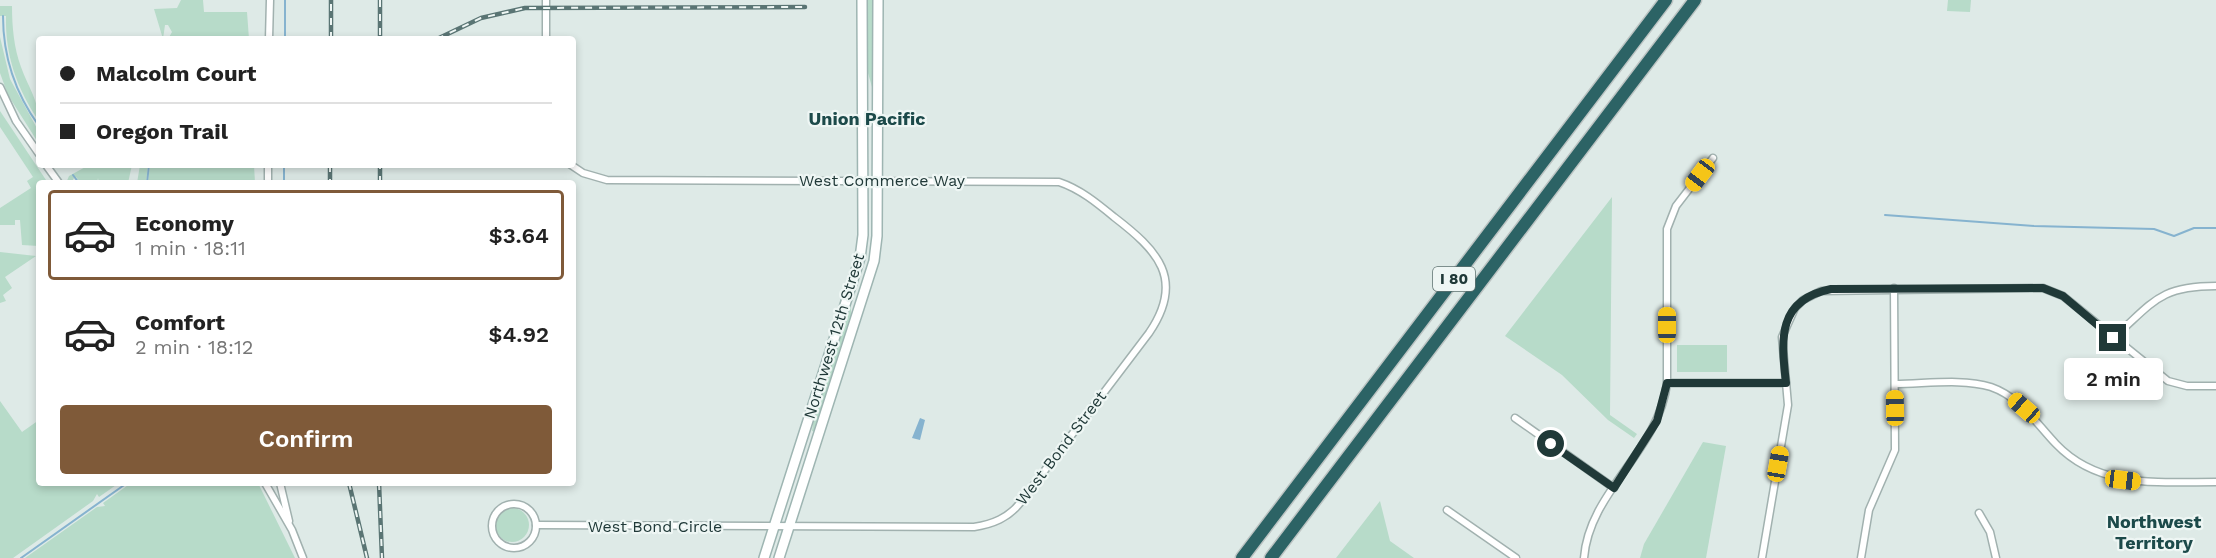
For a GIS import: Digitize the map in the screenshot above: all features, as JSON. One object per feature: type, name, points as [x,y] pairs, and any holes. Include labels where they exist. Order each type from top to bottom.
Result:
[{"type":"highway","name":"I 80","points":[[1240,558],[1666,0]]},
{"type":"highway","name":"I 80","points":[[1272,558],[1695,0]]},
{"type":"main road","name":"Northwest 12th Street","points":[[764,558],[856,275],[863,235],[862,0]]},
{"type":"main road","name":"Northwest 12th Street","points":[[779,558],[874,261],[878,0]]},
{"type":"street","points":[[269,36],[270,0]]},
{"type":"street","points":[[546,0],[546,36]]},
{"type":"street","points":[[0,87],[16,121],[36,150]]},
{"type":"street","points":[[1584,558],[1591,525],[1657,421],[1667,383],[1667,229],[1673,212],[1702,176],[1713,158]]},
{"type":"street","name":"West Commerce Way","points":[[576,168],[583,173],[607,180],[1059,182],[1078,190],[1138,235],[1153,250],[1162,267]]},
{"type":"street","name":"West Bond Street","points":[[774,526],[974,527],[993,523],[1010,513],[1157,321],[1165,299],[1162,267]]},
{"type":"street","points":[[2113,338],[2170,291],[2189,286],[2216,286]]},
{"type":"street","points":[[1861,558],[1869,510],[1895,450],[1894,288]]},
{"type":"street","points":[[1762,558],[1788,405],[1782,337],[1795,308],[1812,295],[1831,289],[2043,288],[2063,296],[2168,381],[2187,386],[2216,386]]},
{"type":"street","points":[[1667,383],[1786,383]]},
{"type":"street","points":[[1895,384],[1967,384],[2002,392],[2024,408],[2066,453],[2108,477],[2138,482],[2216,482]]},
{"type":"street","points":[[1515,418],[1614,488]]},
{"type":"street","points":[[267,486],[292,530]]},
{"type":"street","points":[[281,486],[292,530],[303,558]]},
{"type":"street","points":[[514,504],[520,504],[532,512],[536,525],[531,540],[525,544],[510,547],[497,540],[492,526],[496,513],[501,508],[514,504]]},
{"type":"street","points":[[1447,510],[1516,558]]},
{"type":"street","points":[[1979,513],[1990,532],[1996,558]]},
{"type":"street","name":"West Bond Circle","points":[[536,525],[774,526]]},
{"type":"green space","points":[[181,0],[203,0],[204,12],[247,12],[249,36],[170,36],[172,32],[168,25],[165,25],[162,36],[154,9],[177,8]]},
{"type":"green space","points":[[868,0],[874,0],[874,94],[868,73]]},
{"type":"green space","points":[[1948,0],[1971,0],[1970,12],[1947,11]]},
{"type":"green space","points":[[0,6],[12,6],[17,52],[35,100],[36,116],[24,97],[10,58],[6,16],[0,16]]},
{"type":"green space","points":[[0,37],[10,79],[36,127],[36,139],[8,95],[0,73]]},
{"type":"green space","points":[[0,111],[46,180],[36,180],[36,246],[22,245],[20,220],[15,220],[15,225],[0,225],[0,208],[31,188],[27,181],[33,177],[0,127]]},
{"type":"green space","points":[[84,168],[131,168],[129,180],[98,180],[98,178],[98,180],[78,180],[76,177],[73,180],[67,180],[69,176]]},
{"type":"green space","points":[[140,168],[148,168],[146,180],[138,180]]},
{"type":"green space","points":[[150,168],[254,168],[255,180],[148,180]]},
{"type":"green space","points":[[1612,197],[1610,415],[1637,434],[1634,438],[1608,420],[1562,375],[1505,336]]},
{"type":"green space","points":[[0,252],[36,256],[5,277],[12,288],[3,295],[6,301],[0,303]]},
{"type":"green space","points":[[851,302],[851,319],[815,432],[812,431],[815,411]]},
{"type":"green space","points":[[1677,345],[1727,345],[1727,372],[1677,372]]},
{"type":"green space","points":[[0,401],[22,432],[36,422],[36,486],[115,486],[99,497],[97,494],[93,501],[13,558],[0,558]]},
{"type":"green space","points":[[1703,442],[1726,446],[1706,558],[1640,558],[1644,544]]},
{"type":"green space","points":[[127,486],[259,486],[295,558],[25,558],[97,507],[105,506],[103,503]]},
{"type":"green space","points":[[1380,501],[1390,541],[1414,558],[1336,558]]},
{"type":"green space","points":[[512,508],[524,513],[529,525],[524,537],[512,542],[500,537],[495,525],[500,513]]},
{"type":"water","points":[[920,418],[925,420],[920,440],[912,438]]},
{"type":"waterway","points":[[285,0],[285,36]]},
{"type":"waterway","points":[[3,16],[5,46],[12,74],[23,101],[36,122]]},
{"type":"waterway","points":[[147,180],[149,168]]},
{"type":"waterway","points":[[284,168],[284,180]]},
{"type":"waterway","points":[[73,175],[77,180]]},
{"type":"waterway","points":[[1885,215],[2034,226],[2154,229],[2174,236],[2194,228],[2216,228]]},
{"type":"waterway","points":[[21,558],[123,486]]},
{"type":"railway","points":[[331,0],[331,36]]},
{"type":"railway","points":[[380,0],[380,36]]},
{"type":"railway","points":[[443,36],[481,18],[525,8],[805,7]]},
{"type":"railway","points":[[330,168],[330,180]]},
{"type":"railway","points":[[380,168],[380,180]]},
{"type":"railway","points":[[350,486],[367,558]]},
{"type":"railway","points":[[379,486],[382,558]]},
{"type":"district","name":"Union Pacific","points":[[867,118]]},
{"type":"district","name":"Northwest Territory","points":[[2154,531]]},
{"type":"route","points":[[1551,444],[1614,488],[1651,434],[1662,408],[1667,383],[1786,383],[1782,337],[1788,318],[1803,300],[1831,289],[2043,288],[2063,296],[2113,338]]}]
